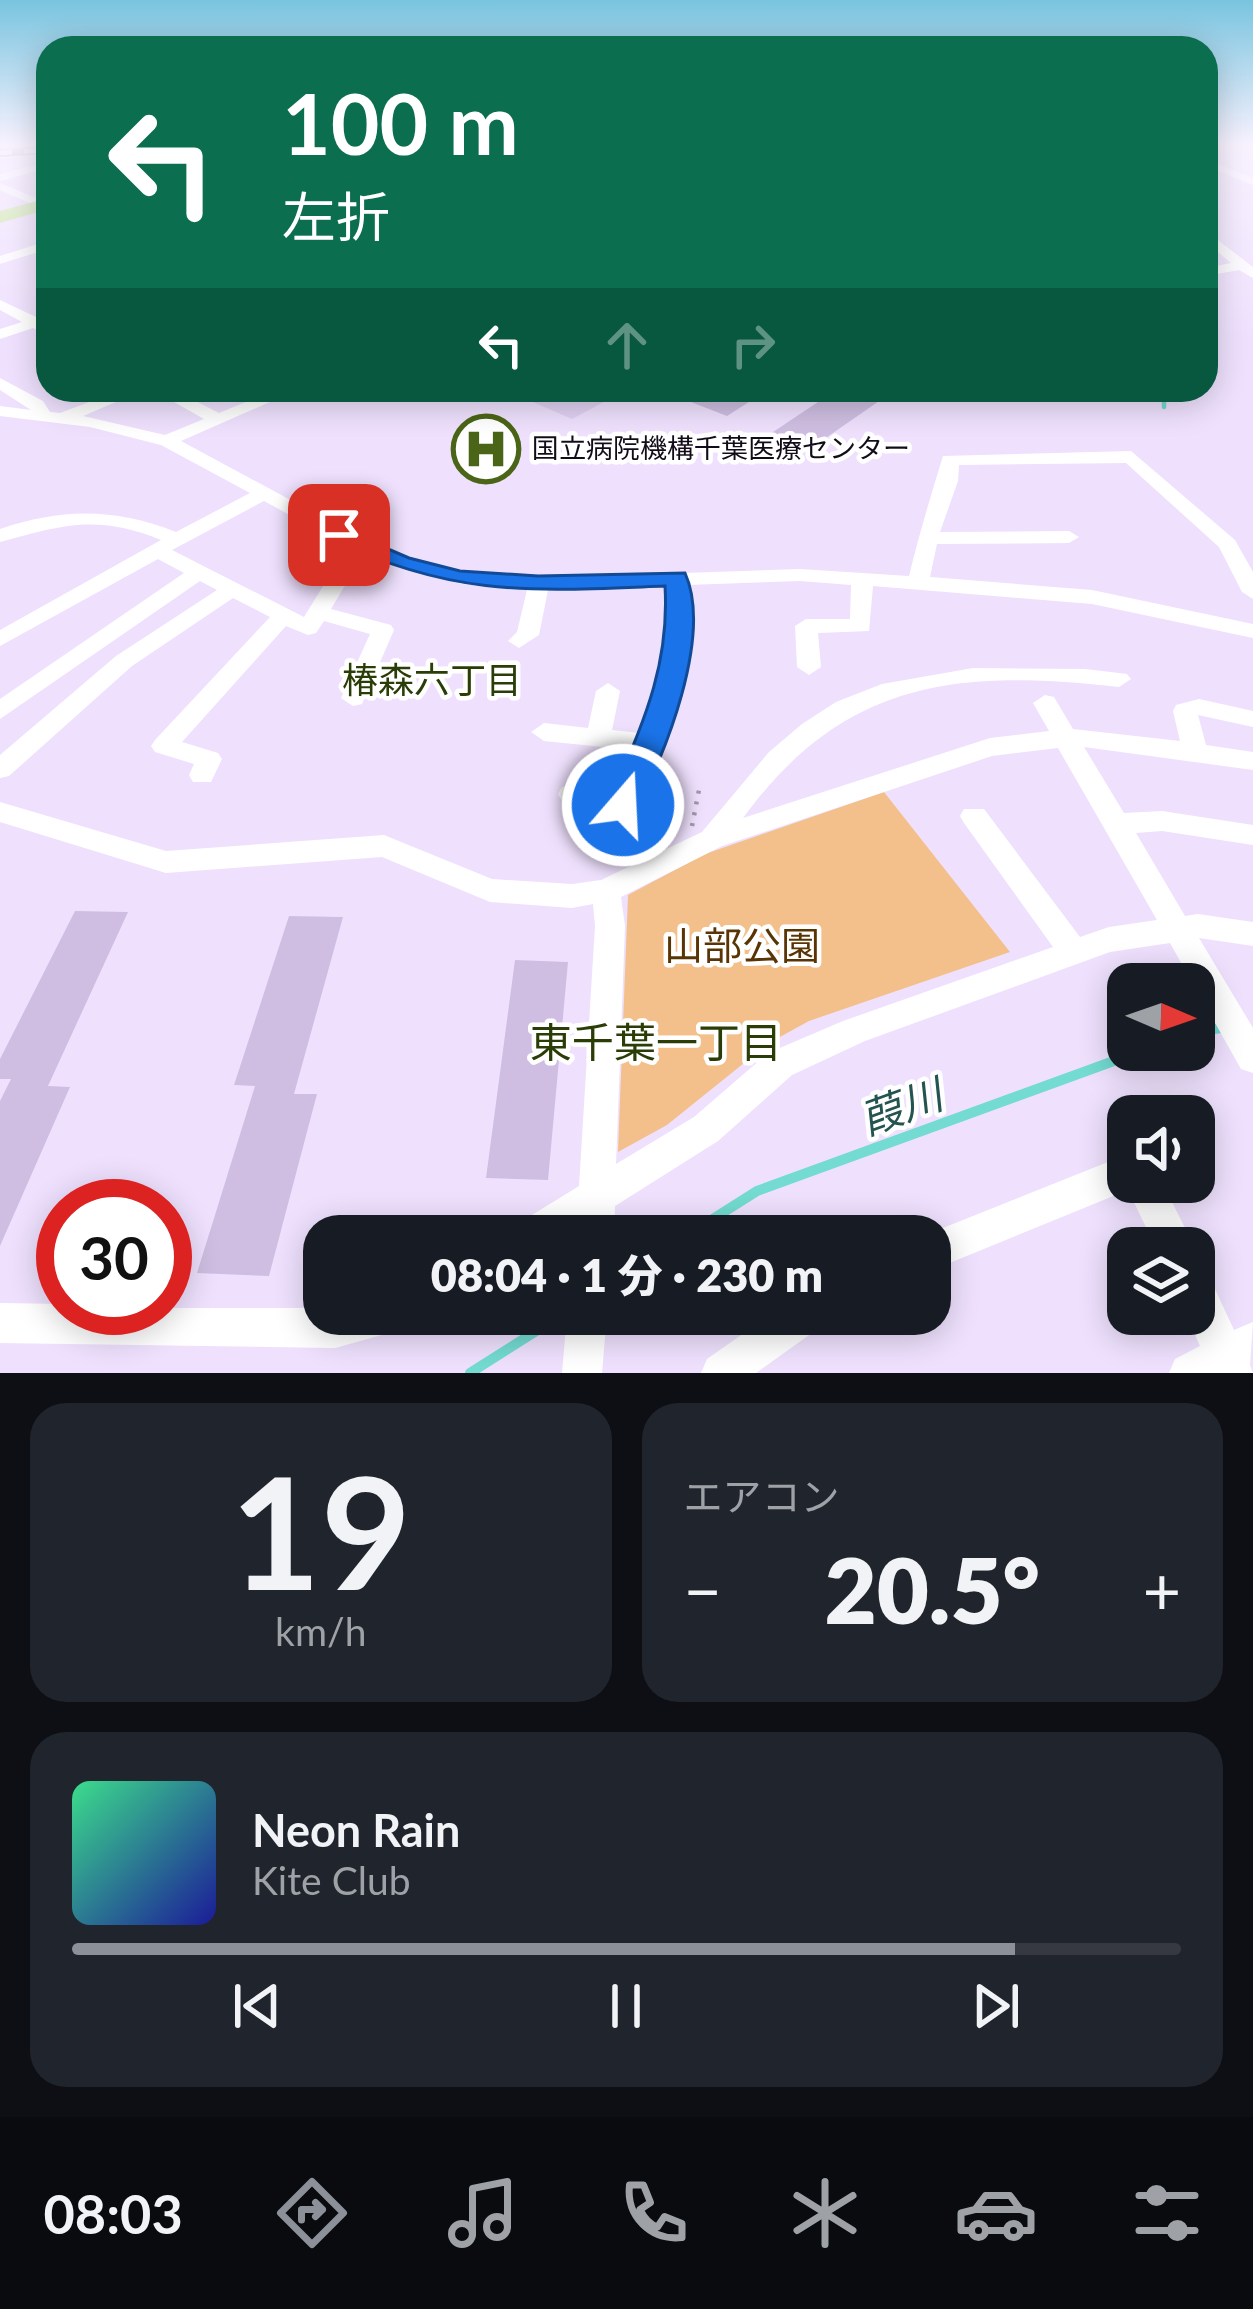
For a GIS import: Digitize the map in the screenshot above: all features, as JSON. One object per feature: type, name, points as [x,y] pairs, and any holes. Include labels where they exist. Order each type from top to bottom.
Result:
[{"type":"street","points":[[0,243],[36,231]]},
{"type":"street","points":[[1218,244],[1247,265]]},
{"type":"street","points":[[0,260],[36,248]]},
{"type":"street","points":[[25,252],[36,257]]},
{"type":"street","points":[[0,304],[36,320]]},
{"type":"street","points":[[0,334],[36,326]]},
{"type":"street","points":[[0,383],[53,416]]},
{"type":"street","points":[[53,416],[98,402]]},
{"type":"street","points":[[184,402],[219,420]]},
{"type":"street","points":[[167,441],[261,402]]},
{"type":"street","points":[[0,411],[53,416],[167,441],[378,555],[460,578],[538,584],[766,574],[862,579],[1092,597],[1253,631]]},
{"type":"street","points":[[918,583],[949,481],[950,460],[1131,457],[1228,544],[1253,592]]},
{"type":"street","points":[[0,639],[262,494]]},
{"type":"street","points":[[0,536],[61,518],[106,515],[167,545],[199,572],[308,628],[335,584],[378,555]]},
{"type":"street","points":[[929,538],[1069,537]]},
{"type":"street","points":[[0,711],[199,572]]},
{"type":"street","points":[[571,794],[623,805],[676,667],[680,620],[676,578]]},
{"type":"street","points":[[809,667],[806,626],[861,626],[862,579]]},
{"type":"street","points":[[519,641],[528,635],[538,584]]},
{"type":"street","points":[[0,769],[124,661],[232,589]]},
{"type":"street","points":[[317,612],[383,630],[353,698]]},
{"type":"street","points":[[202,776],[209,759],[164,746],[284,615]]},
{"type":"street","points":[[712,839],[782,757],[845,705],[871,692],[922,678],[956,676],[1119,679]]},
{"type":"street","points":[[598,738],[608,691]]},
{"type":"street","points":[[1045,703],[1253,1058]]},
{"type":"street","points":[[1195,751],[1185,711],[1199,707],[1253,718]]},
{"type":"street","points":[[544,732],[645,742]]},
{"type":"street","points":[[0,812],[166,862],[384,846],[490,890],[572,896],[606,891],[712,839],[956,756],[1068,738],[1253,761]]},
{"type":"street","points":[[974,816],[1073,951]]},
{"type":"street","points":[[1118,824],[1162,821],[1253,835]]},
{"type":"street","points":[[597,1215],[610,926],[606,891]]},
{"type":"street","points":[[566,1215],[706,1129],[779,1064],[854,1031],[1073,951],[1178,927],[1253,934]]},
{"type":"street","points":[[951,1244],[1107,1180]]},
{"type":"street","points":[[0,1323],[303,1328]]},
{"type":"street","points":[[582,1366],[585,1335]]},
{"type":"street","points":[[721,1373],[775,1335]]},
{"type":"shaded area","points":[[533,402],[604,402],[572,419]]},
{"type":"green space","name":"山部公園","points":[[884,792],[1010,952],[809,1021],[769,1043],[667,1125],[618,1152],[628,895],[705,854]]},
{"type":"building","points":[[691,402],[749,402],[727,416]]},
{"type":"building","points":[[818,402],[878,402],[807,451],[767,436]]},
{"type":"building","points":[[75,911],[128,912],[48,1086],[70,1087],[0,1246],[0,1101],[11,1079],[0,1079],[0,1059]]},
{"type":"building","points":[[289,916],[343,917],[294,1094],[317,1094],[269,1276],[197,1273],[255,1086],[234,1085]]},
{"type":"building","points":[[515,960],[568,962],[548,1180],[486,1178]]},
{"type":"waterway","points":[[1164,402],[1164,407]]},
{"type":"waterway","name":"葭川","points":[[1215,1029],[1228,1027]]},
{"type":"waterway","name":"葭川","points":[[719,1215],[757,1191],[1107,1063]]},
{"type":"waterway","name":"葭川","points":[[470,1373],[530,1335]]},
{"type":"place","name":"国立病院機構千葉医療センター","points":[[486,449]]},
{"type":"district","name":"椿森六丁目","points":[[432,680]]},
{"type":"district","name":"東千葉一丁目","points":[[656,1043]]},
{"type":"route","points":[[339,535],[378,555],[460,578],[538,584],[676,578],[679,649],[672,684],[623,805]]}]
